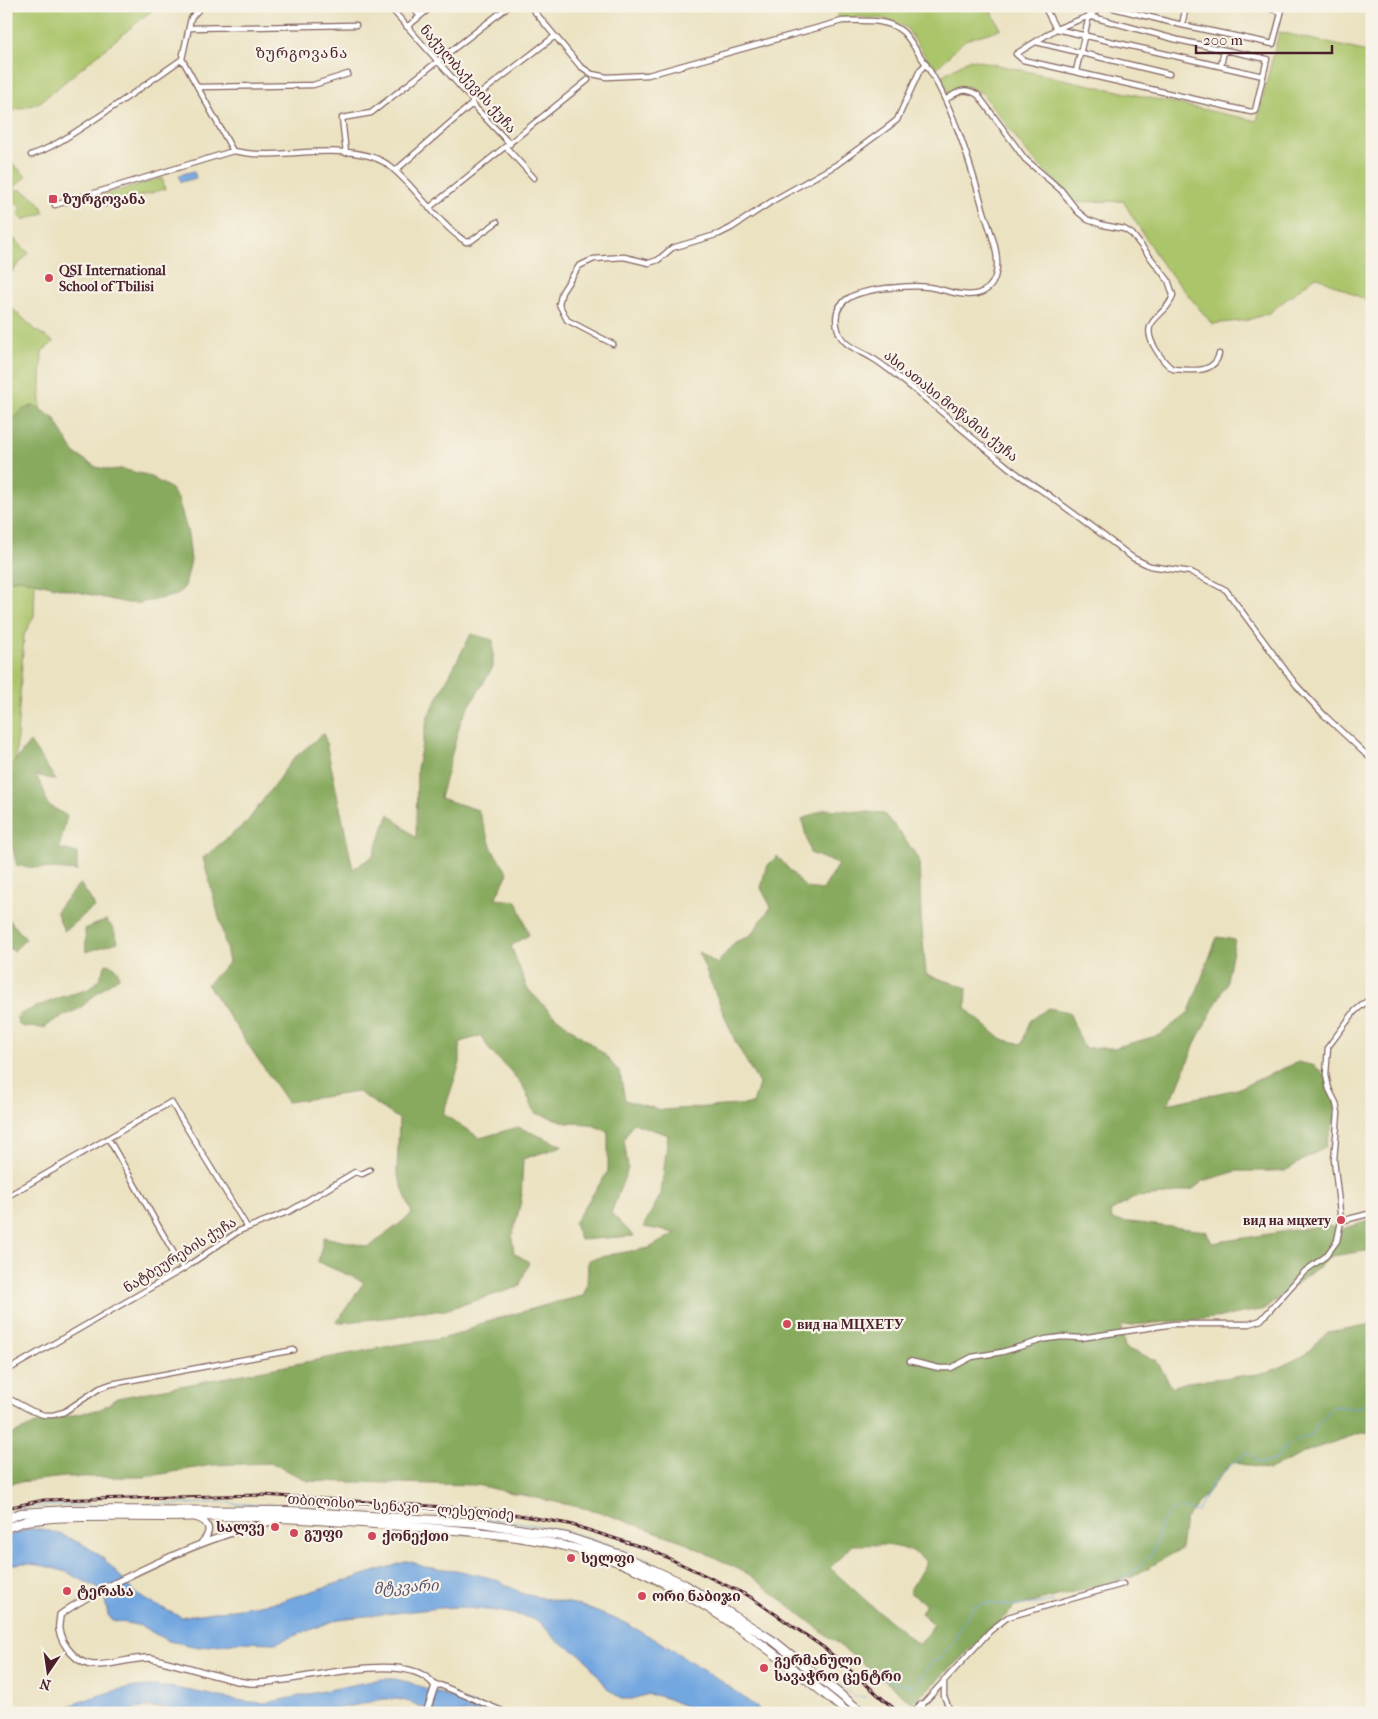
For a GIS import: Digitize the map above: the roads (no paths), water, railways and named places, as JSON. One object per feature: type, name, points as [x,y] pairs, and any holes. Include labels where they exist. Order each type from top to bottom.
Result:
[{"type":"highway","name":"თბილისი — სენაკი — ლესელიძე","points":[[6,1519],[22,1513],[67,1510],[290,1511],[482,1523],[567,1537],[621,1555],[684,1584],[775,1642],[863,1713]]},
{"type":"highway","name":"თბილისი — სენაკი — ლესელიძე","points":[[6,1528],[26,1521],[52,1518],[286,1518],[498,1534],[549,1543],[610,1560],[670,1587],[723,1616],[773,1652],[848,1713]]},
{"type":"street","points":[[202,6],[191,18],[182,59],[233,151]]},
{"type":"street","name":"ნაქულბაქევის ქუჩა","points":[[389,6],[472,102],[534,178]]},
{"type":"street","points":[[411,6],[420,16]]},
{"type":"street","points":[[346,153],[342,118],[371,113],[438,63],[509,6]]},
{"type":"street","name":"ასი ათასი მოწამის ქუჩა","points":[[530,6],[580,66],[592,74],[607,78],[648,75],[842,22],[882,22],[894,26],[910,40],[926,64],[945,100],[971,165],[998,261],[995,280],[987,290],[969,295],[918,286],[867,290],[856,293],[847,298],[841,306],[837,323],[841,338],[892,372],[1003,463],[1133,558],[1150,566],[1191,572],[1226,590],[1297,686],[1324,715],[1372,760]]},
{"type":"street","points":[[1044,6],[1056,29],[1264,76]]},
{"type":"street","points":[[1089,16],[1178,40],[1266,59],[1264,76],[1255,110],[1251,112],[1022,60],[1016,54],[1056,29],[1089,16],[1104,6],[1274,44],[1282,6]]},
{"type":"street","points":[[1132,13],[1134,6]]},
{"type":"street","points":[[1182,24],[1186,6]]},
{"type":"street","points":[[1263,6],[1281,12]]},
{"type":"street","points":[[407,27],[430,8]]},
{"type":"street","points":[[1076,71],[1089,16]]},
{"type":"street","points":[[189,28],[356,25]]},
{"type":"street","points":[[395,171],[472,102],[555,36]]},
{"type":"street","points":[[1036,42],[1169,74]]},
{"type":"street","points":[[1220,66],[1224,50]]},
{"type":"street","points":[[31,155],[51,148],[119,104],[182,59]]},
{"type":"street","points":[[613,344],[566,320],[559,304],[562,292],[579,266],[594,259],[624,257],[649,263],[658,260],[672,248],[720,234],[731,228],[774,200],[836,165],[897,120],[920,70],[926,64]]},
{"type":"street","points":[[199,87],[313,85],[348,74]]},
{"type":"street","points":[[430,208],[588,80]]},
{"type":"street","points":[[945,100],[962,91],[970,90],[978,95],[1025,159],[1061,190],[1078,212],[1088,220],[1124,229],[1132,234],[1168,280],[1173,295],[1169,304],[1152,322],[1148,333],[1156,349],[1169,366],[1173,369],[1205,370],[1214,365],[1219,354]]},
{"type":"street","points":[[55,205],[233,151],[256,154],[356,152],[378,159],[395,171],[466,242],[472,241],[497,222]]},
{"type":"street","points":[[910,1361],[939,1368],[951,1368],[972,1358],[1002,1352],[1046,1339],[1062,1337],[1081,1338],[1174,1324],[1249,1324],[1261,1320],[1305,1271],[1326,1256],[1337,1241],[1341,1221],[1334,1160],[1338,1113],[1326,1075],[1328,1047],[1355,1011],[1372,997]]},
{"type":"street","points":[[6,1197],[171,1102],[246,1227]]},
{"type":"street","points":[[108,1138],[183,1268]]},
{"type":"street","name":"ნატბეურების ქუჩა","points":[[6,1371],[183,1268],[246,1227],[290,1211],[355,1172],[362,1174],[370,1170]]},
{"type":"street","points":[[1341,1221],[1372,1213]]},
{"type":"street","points":[[6,1397],[32,1411],[44,1415],[53,1415],[64,1412],[100,1388],[111,1384],[294,1350]]},
{"type":"street","points":[[191,1517],[205,1522],[208,1528],[206,1538],[202,1542]]},
{"type":"street","points":[[286,1518],[202,1542],[161,1560],[88,1597],[60,1615],[59,1631],[68,1650],[78,1659],[91,1665],[139,1657],[151,1658],[250,1683],[271,1683],[316,1674],[397,1667],[424,1674],[430,1678],[435,1687],[426,1713]]},
{"type":"street","points":[[918,1710],[990,1632],[1008,1617],[1123,1584]]},
{"type":"street","points":[[944,1680],[944,1696],[951,1713]]},
{"type":"street","points":[[435,1687],[440,1685],[507,1713]]},
{"type":"water","points":[[194,171],[196,178],[181,182],[179,175]]},
{"type":"water","name":"მტკვარი","points":[[27,1529],[43,1529],[84,1545],[101,1556],[144,1599],[181,1617],[278,1602],[410,1561],[424,1567],[456,1570],[487,1577],[499,1581],[523,1594],[579,1605],[625,1623],[660,1642],[720,1680],[764,1713],[702,1713],[663,1697],[648,1694],[632,1699],[621,1699],[608,1689],[583,1656],[556,1640],[540,1622],[523,1616],[497,1611],[458,1607],[339,1619],[275,1643],[241,1642],[199,1647],[168,1641],[141,1626],[112,1620],[108,1615],[104,1595],[97,1588],[67,1572],[24,1563],[6,1565],[6,1537]]},
{"type":"water","points":[[381,1679],[395,1679],[408,1682],[496,1713],[436,1713],[410,1702],[397,1699],[383,1699],[320,1713],[195,1713],[146,1707],[119,1713],[51,1713],[100,1695],[138,1687],[166,1687],[237,1700],[266,1703]]},
{"type":"waterway","points":[[1117,1583],[1135,1570],[1150,1555],[1157,1542],[1160,1527],[1167,1515],[1172,1511],[1180,1509],[1198,1511],[1213,1482],[1245,1453],[1250,1453],[1256,1461],[1261,1463],[1277,1459],[1281,1451],[1289,1444],[1311,1435],[1333,1406],[1361,1407],[1372,1397]]},
{"type":"waterway","points":[[6,1514],[18,1509],[43,1506],[224,1502],[450,1515],[522,1523],[560,1530],[609,1544],[650,1561],[735,1607],[855,1697],[866,1697]]},
{"type":"waterway","points":[[918,1682],[934,1661],[941,1658],[955,1641],[960,1627],[974,1607],[985,1603],[1013,1606],[1054,1602]]},
{"type":"waterway","points":[[880,1681],[887,1680],[909,1686],[914,1684]]},
{"type":"railway","points":[[6,1508],[44,1500],[263,1495],[490,1510],[569,1524],[651,1550],[749,1596],[823,1647],[899,1713]]},
{"type":"place","name":"ზურგოვანა","points":[[53,199]]},
{"type":"place","name":"QSI International School of Tbilisi","points":[[49,278]]},
{"type":"place","name":"вид на мцхету","points":[[1341,1220]]},
{"type":"place","name":"вид на МЦХЕТУ","points":[[787,1324]]},
{"type":"place","name":"სალვე","points":[[275,1527]]},
{"type":"place","name":"გუფი","points":[[294,1533]]},
{"type":"place","name":"ქონექთი","points":[[372,1536]]},
{"type":"place","name":"სელფი","points":[[571,1558]]},
{"type":"place","name":"ტერასა","points":[[67,1591]]},
{"type":"place","name":"ორი ნაბიჯი","points":[[642,1596]]},
{"type":"place","name":"გერმანული სავაჭრო ცენტრი","points":[[764,1668]]},
{"type":"district","name":"ზურგოვანა","points":[[302,53]]}]
